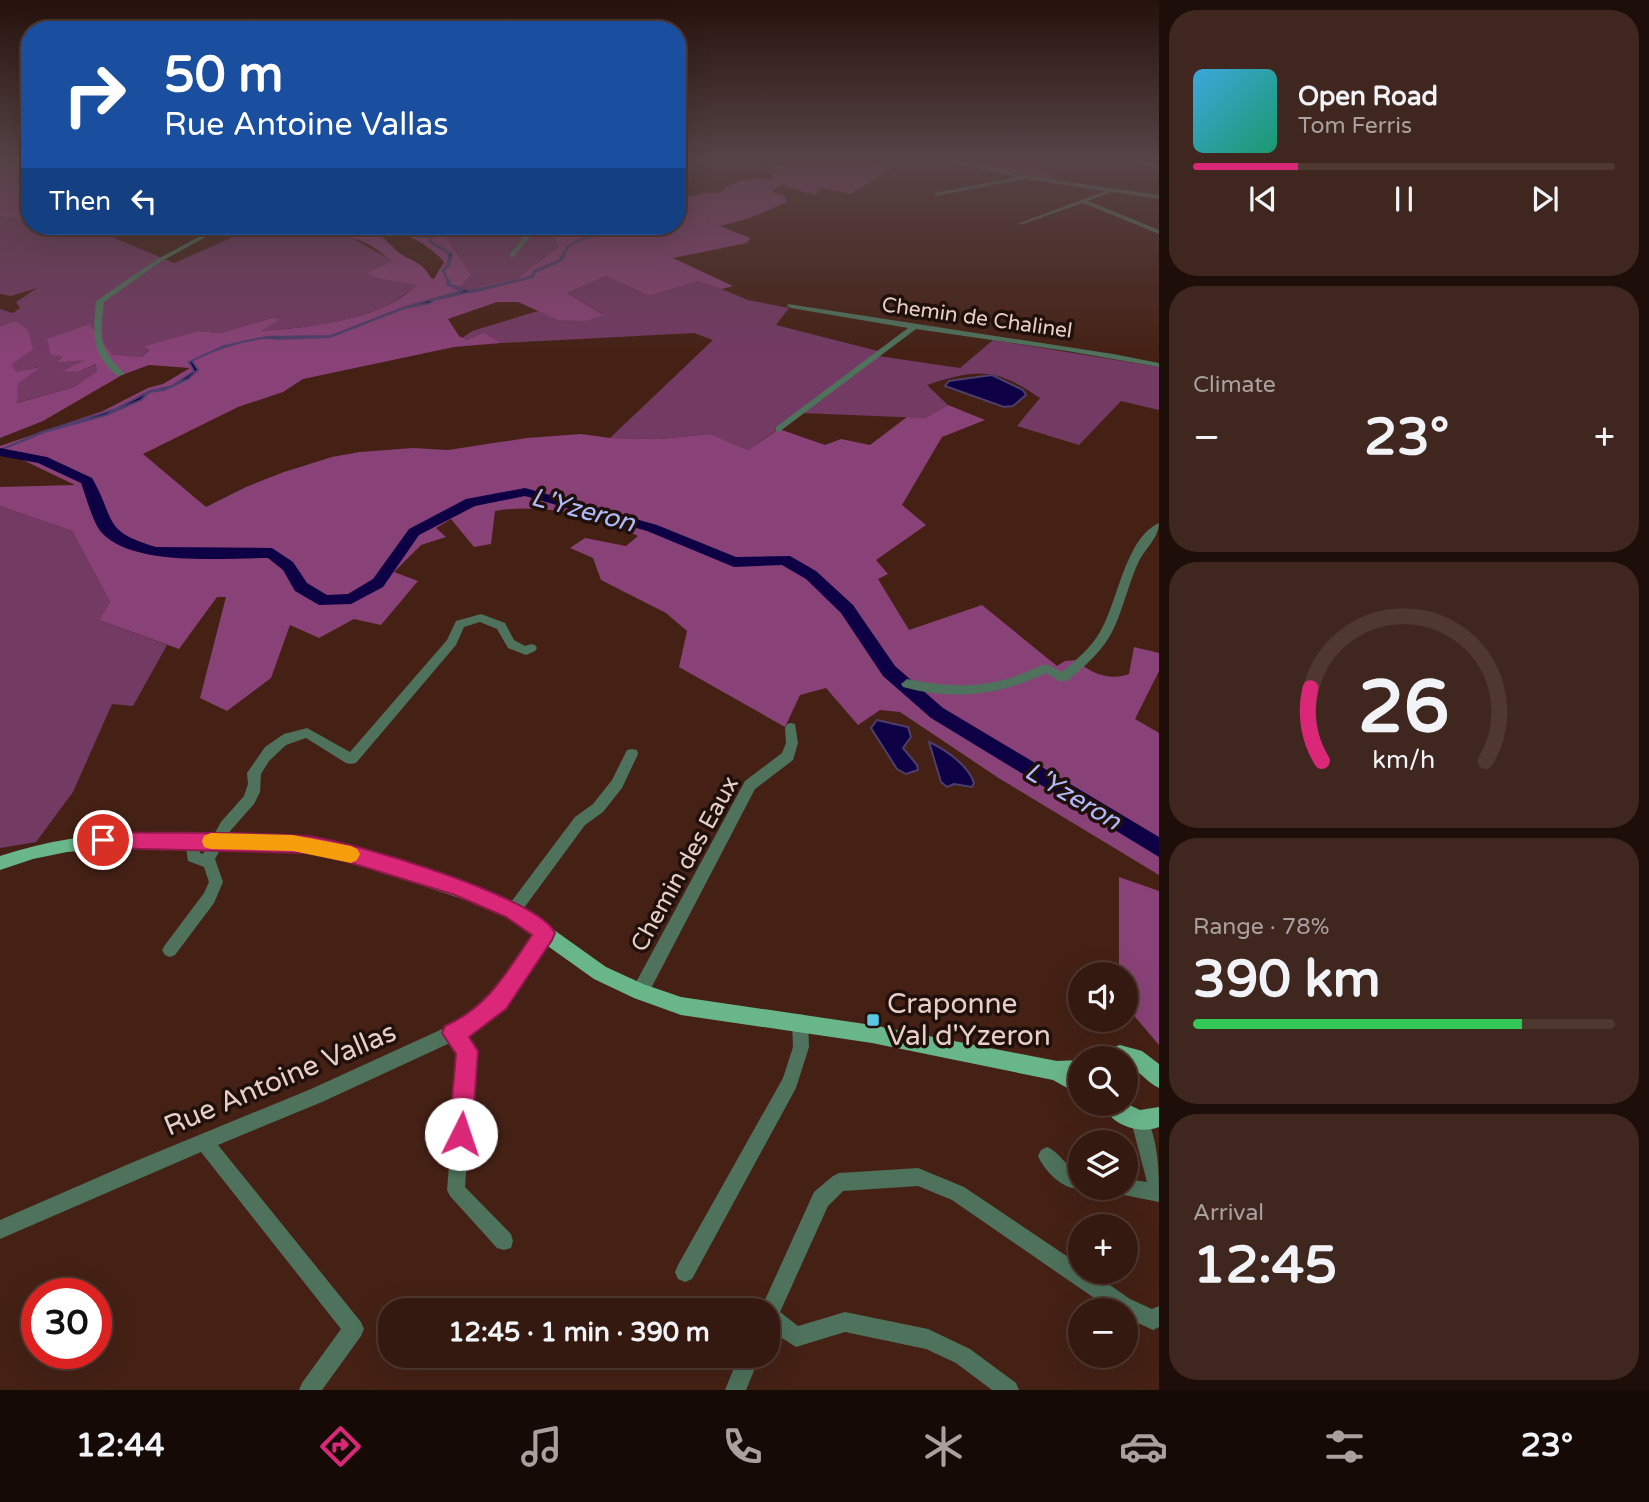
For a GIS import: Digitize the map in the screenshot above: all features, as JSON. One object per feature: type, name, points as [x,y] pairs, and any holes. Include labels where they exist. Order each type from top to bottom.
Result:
[{"type":"main road","points":[[0,863],[20,855],[96,840],[279,842],[345,853],[458,887],[513,911],[600,972],[640,992],[681,1006],[800,1022],[1057,1071],[1068,1071]]},
{"type":"main road","points":[[1138,1061],[1156,1072]]},
{"type":"main road","points":[[1057,1071],[1068,1077]]},
{"type":"main road","points":[[1128,1116],[1150,1119]]},
{"type":"street","points":[[1136,223],[1159,232]]},
{"type":"street","points":[[121,374],[108,366],[102,357],[97,332],[100,301],[158,261],[206,235]]},
{"type":"street","points":[[511,256],[528,235]]},
{"type":"street","name":"Chemin de Chalinel","points":[[791,306],[1159,365]]},
{"type":"street","points":[[779,429],[914,327]]},
{"type":"street","points":[[908,684],[923,688],[991,690],[1023,681],[1046,668],[1063,678],[1075,669],[1107,631],[1135,559],[1144,542],[1159,526]]},
{"type":"street","points":[[192,841],[193,858],[202,861],[208,858],[219,842],[220,834],[243,810],[256,787],[254,773],[268,751],[286,737],[307,733],[351,759],[452,642],[460,624],[481,618],[500,626],[507,644],[515,649],[526,651],[531,648]]},
{"type":"street","name":"Chemin des Eaux","points":[[640,992],[750,785],[788,756],[792,743],[791,728]]},
{"type":"street","points":[[513,911],[580,821],[598,808],[611,792],[632,754]]},
{"type":"street","points":[[170,950],[209,898],[216,882],[208,858]]},
{"type":"street","name":"Rue Antoine Vallas","points":[[0,1230],[204,1141],[316,1096],[468,1026],[499,1002],[545,933]]},
{"type":"street","points":[[685,1272],[790,1082],[801,1047],[800,1022]]},
{"type":"street","points":[[452,1033],[467,1051],[456,1190],[504,1241]]},
{"type":"street","points":[[1138,1190],[1159,1192],[1150,1119]]},
{"type":"street","points":[[204,1141],[354,1329],[309,1390]]},
{"type":"street","points":[[1047,1156],[1068,1177]]},
{"type":"street","points":[[776,1298],[821,1199],[839,1181],[918,1177],[958,1194],[1124,1306],[1153,1320],[1159,1316]]},
{"type":"street","points":[[780,1325],[796,1337],[845,1322],[928,1339],[963,1356],[1009,1390]]},
{"type":"street","points":[[735,1390],[745,1368]]},
{"type":"shaded area","points":[[0,223],[21,223],[21,235],[107,235],[174,263],[238,235],[349,235],[394,261],[368,273],[376,278],[417,284],[384,307],[321,325],[259,331],[272,318],[220,333],[197,331],[146,346],[149,349],[141,357],[62,356],[57,363],[89,359],[63,370],[78,372],[97,364],[97,371],[74,387],[16,403],[18,384],[38,367],[16,373],[12,364],[16,321],[0,326],[0,309],[13,313],[20,308],[16,302],[37,288],[11,296],[0,294]]},
{"type":"shaded area","points":[[686,223],[732,223],[720,226],[750,238],[747,243],[673,258],[733,286],[722,289],[698,281],[650,296],[606,276],[567,293],[604,315],[585,321],[558,320],[518,302],[497,302],[448,319],[459,336],[467,340],[484,332],[501,343],[454,347],[303,379],[283,392],[238,407],[143,454],[206,507],[284,472],[332,457],[360,452],[413,448],[448,450],[527,438],[581,434],[610,438],[659,439],[711,434],[748,450],[779,429],[825,445],[841,439],[870,445],[907,417],[925,418],[948,405],[985,420],[942,437],[902,505],[926,525],[876,560],[888,574],[878,579],[909,630],[982,605],[1057,666],[1065,661],[1077,660],[1101,675],[1115,677],[1129,674],[1134,647],[1159,653],[1159,671],[1135,719],[1159,733],[1159,875],[997,777],[900,712],[880,710],[858,725],[826,688],[800,695],[785,727],[679,667],[687,631],[666,613],[601,580],[593,558],[570,548],[585,538],[626,546],[638,536],[604,522],[549,510],[495,511],[491,544],[474,547],[451,519],[436,528],[446,537],[421,545],[394,572],[418,581],[381,625],[354,619],[319,638],[290,625],[271,678],[227,711],[200,698],[226,597],[217,597],[179,649],[99,620],[110,602],[72,531],[0,506],[0,487],[75,485],[0,449],[0,446],[103,411],[148,388],[163,384],[190,368],[149,365],[122,375],[43,421],[0,438],[0,326],[16,321],[28,330],[33,349],[12,364],[16,372],[40,367],[18,384],[17,403],[74,387],[97,371],[96,364],[78,372],[61,371],[85,360],[57,363],[62,356],[51,355],[47,339],[90,324],[112,355],[141,357],[149,350],[145,346],[197,331],[220,333],[272,318],[280,319],[261,331],[343,320],[385,307],[416,285],[376,278],[367,273],[393,261],[368,244],[348,235],[379,235],[400,253],[423,267],[434,279],[444,262],[423,244],[403,235],[444,235],[471,275],[458,288],[466,292],[483,285],[516,279],[558,247],[555,235],[686,235]]},
{"type":"shaded area","points":[[421,235],[433,237],[430,241],[452,254],[449,266],[444,270],[446,277],[443,270],[448,265],[449,254],[429,241],[431,237],[419,237]]},
{"type":"shaded area","points":[[441,235],[555,235],[559,246],[516,279],[483,285],[466,292],[457,288]]},
{"type":"shaded area","points":[[567,249],[562,260],[535,272],[533,277],[434,299],[430,303],[404,308],[330,337],[254,340],[266,337],[331,336],[405,307],[462,291],[447,284],[446,278],[450,281],[448,284],[469,291],[531,277],[534,271],[560,260]]},
{"type":"shaded area","points":[[606,276],[650,296],[698,281],[705,282],[748,300],[789,308],[776,325],[882,352],[878,356],[960,368],[993,340],[1159,367],[1159,410],[1121,401],[1079,445],[1017,426],[1040,398],[999,376],[974,374],[927,385],[948,405],[925,418],[801,413],[748,450],[711,434],[659,439],[610,438],[713,340],[694,333],[501,343],[484,332],[467,340],[462,338],[472,331],[538,311],[570,320],[603,314],[567,293]]},
{"type":"shaded area","points":[[242,342],[192,361],[198,370],[188,379],[164,390],[149,392],[141,400],[106,415],[44,432],[0,450],[42,432],[116,409],[150,391],[172,386],[194,371],[189,362],[224,346]]},
{"type":"shaded area","points":[[992,375],[1023,390],[1026,395],[1013,406],[1004,407],[945,386],[949,381]]},
{"type":"shaded area","points":[[0,506],[72,531],[110,602],[99,620],[167,645],[133,706],[112,704],[73,792],[36,842],[0,848]]},
{"type":"shaded area","points":[[877,720],[908,727],[911,737],[903,748],[918,770],[906,774],[897,769],[871,728]]},
{"type":"shaded area","points":[[929,742],[962,764],[974,783],[972,787],[954,784],[947,787],[941,782]]},
{"type":"shaded area","points":[[1119,877],[1159,891],[1159,1045],[1138,1020],[1138,962],[1119,962]]},
{"type":"waterway","name":"L'Yzeron","points":[[0,452],[42,460],[87,481],[107,530],[132,545],[155,552],[272,553],[288,566],[301,587],[325,601],[351,599],[378,583],[414,532],[471,502],[525,492],[652,528],[734,562],[785,560],[811,575],[847,609],[889,671],[937,713],[1159,848]]},
{"type":"slow traffic","points":[[211,841],[293,843],[351,854]]},
{"type":"place","name":"Craponne Val d'Yzeron","points":[[873,1020]]},
{"type":"route","points":[[103,840],[279,842],[307,845],[345,853],[458,887],[513,911],[545,933],[499,1002],[468,1026],[452,1033],[467,1051],[461,1134]]}]
